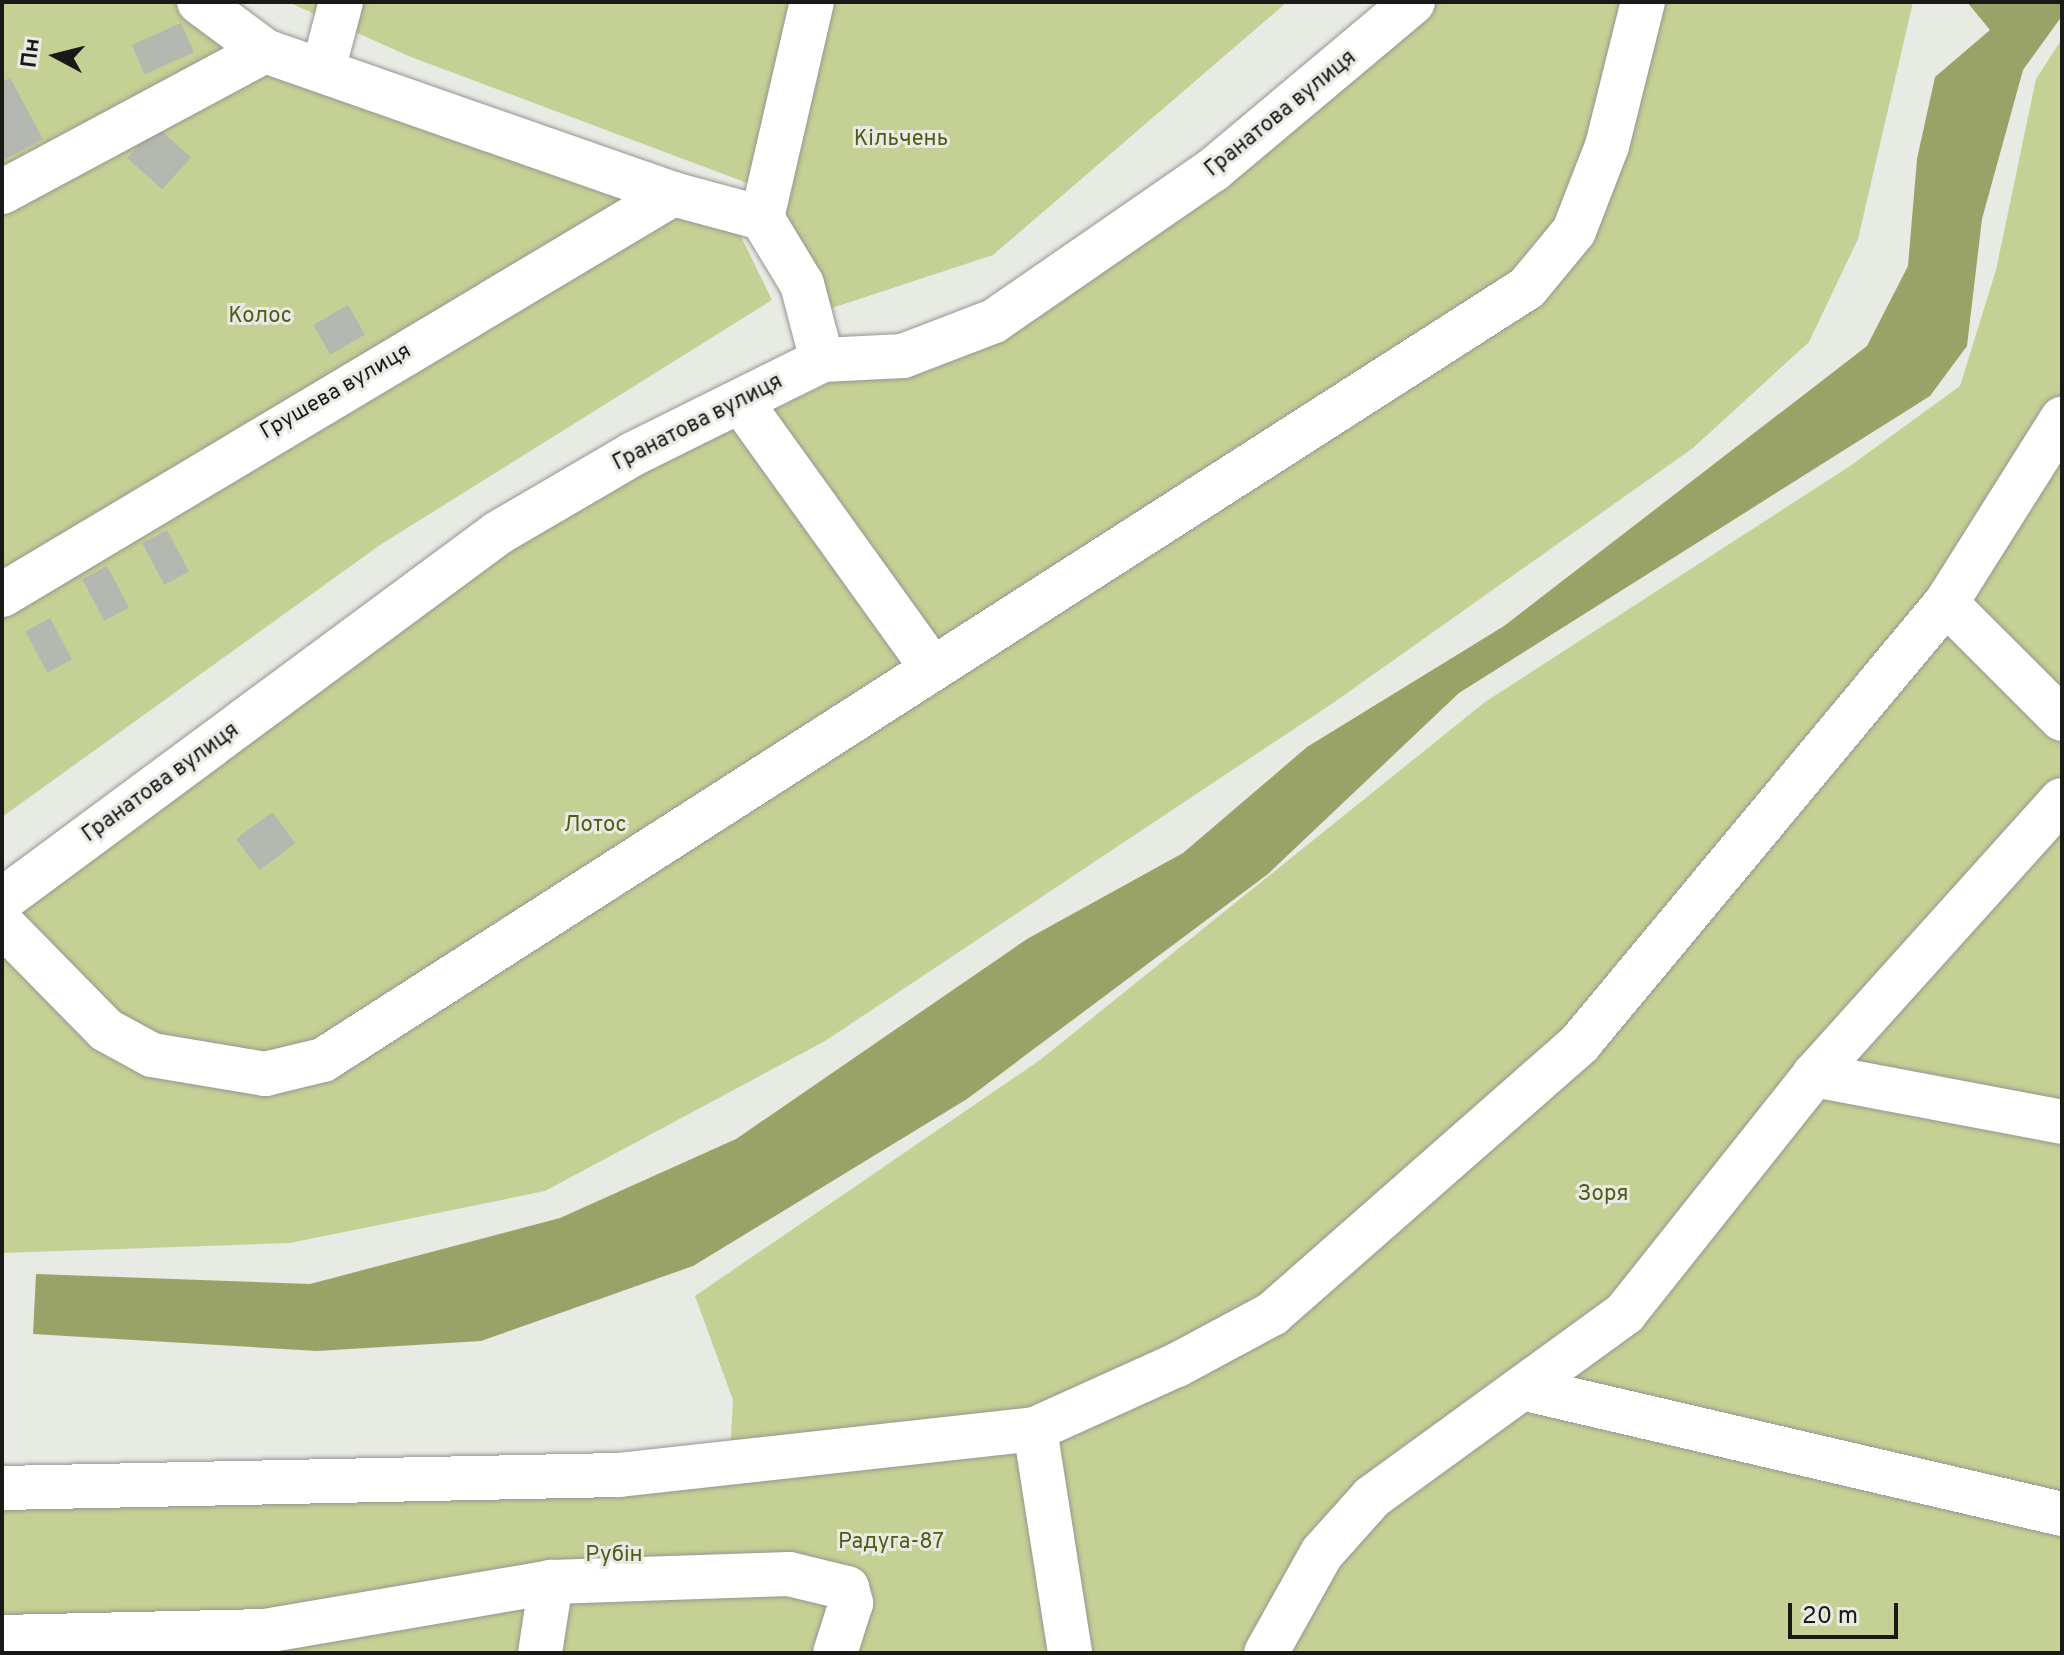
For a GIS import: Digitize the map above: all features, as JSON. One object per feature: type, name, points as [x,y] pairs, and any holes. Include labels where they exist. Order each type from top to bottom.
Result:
[{"type":"street","points":[[199,2],[265,51],[673,194],[762,218],[802,284],[822,360]]},
{"type":"street","points":[[323,70],[341,2]]},
{"type":"street","points":[[762,218],[812,2]]},
{"type":"street","points":[[2,924],[97,1021],[152,1055],[265,1074],[323,1060],[931,666],[1527,288],[1574,231],[1607,146],[1643,2]]},
{"type":"street","name":"Гранатова вулиця","points":[[2,900],[498,533],[822,360],[903,356],[994,321],[1213,170],[1394,8]]},
{"type":"street","points":[[2,192],[265,51]]},
{"type":"street","name":"Грушева вулиця","points":[[2,595],[673,194]]},
{"type":"street","points":[[741,402],[931,666]]},
{"type":"street","points":[[2,1488],[619,1475],[1035,1429],[1272,1314],[1580,1043],[1946,603],[2062,419]]},
{"type":"street","points":[[1946,603],[2062,719]]},
{"type":"street","points":[[1266,1653],[1322,1553],[1372,1497],[1526,1389],[1625,1313],[1814,1075],[2062,800]]},
{"type":"street","points":[[1814,1075],[2062,1122]]},
{"type":"street","points":[[1526,1389],[2062,1514]]},
{"type":"street","points":[[1035,1429],[1075,1652]]},
{"type":"street","points":[[2,1637],[262,1642],[551,1582],[789,1574],[847,1588],[851,1603],[835,1653]]},
{"type":"street","points":[[540,1653],[551,1582]]},
{"type":"green space","name":"Колос","points":[[2,2],[188,2],[735,224],[772,300],[380,545],[2,817]]},
{"type":"green space","name":"Кільчень","points":[[288,2],[1287,2],[993,255],[832,308],[774,193],[411,57]]},
{"type":"green space","name":"Лотос","points":[[1392,2],[1913,2],[1858,239],[1809,342],[1693,448],[1333,703],[825,1041],[545,1191],[290,1243],[2,1253],[2,883],[442,568],[973,314],[1159,201]]},
{"type":"green space","name":"Зоря","points":[[2062,39],[2062,1653],[2,1653],[2,1480],[730,1454],[733,1400],[695,1296],[1040,1060],[1485,702],[1850,466],[1960,386],[1996,270],[2036,79]]},
{"type":"shaded area","points":[[1967,2],[2062,2],[2062,16],[2023,70],[1982,219],[1967,346],[1930,396],[1459,693],[1268,874],[967,1099],[693,1266],[481,1341],[317,1351],[33,1334],[36,1274],[310,1284],[560,1218],[736,1139],[1027,939],[1183,853],[1307,747],[1504,626],[1867,346],[1908,266],[1917,159],[1935,77],[1990,30]]},
{"type":"building","points":[[181,23],[194,52],[145,74],[132,45]]},
{"type":"building","points":[[10,78],[43,139],[2,161],[2,82]]},
{"type":"building","points":[[156,126],[191,157],[162,189],[127,158]]},
{"type":"building","points":[[348,305],[365,334],[330,354],[313,325]]},
{"type":"building","points":[[167,530],[189,571],[164,585],[142,543]]},
{"type":"building","points":[[107,566],[129,607],[104,621],[82,579]]},
{"type":"building","points":[[50,618],[72,659],[47,673],[25,631]]},
{"type":"building","points":[[272,812],[295,843],[260,870],[236,839]]},
{"type":"park label","name":"Радуга-87","points":[[891,1543]]},
{"type":"park label","name":"Рубін","points":[[614,1556]]}]
